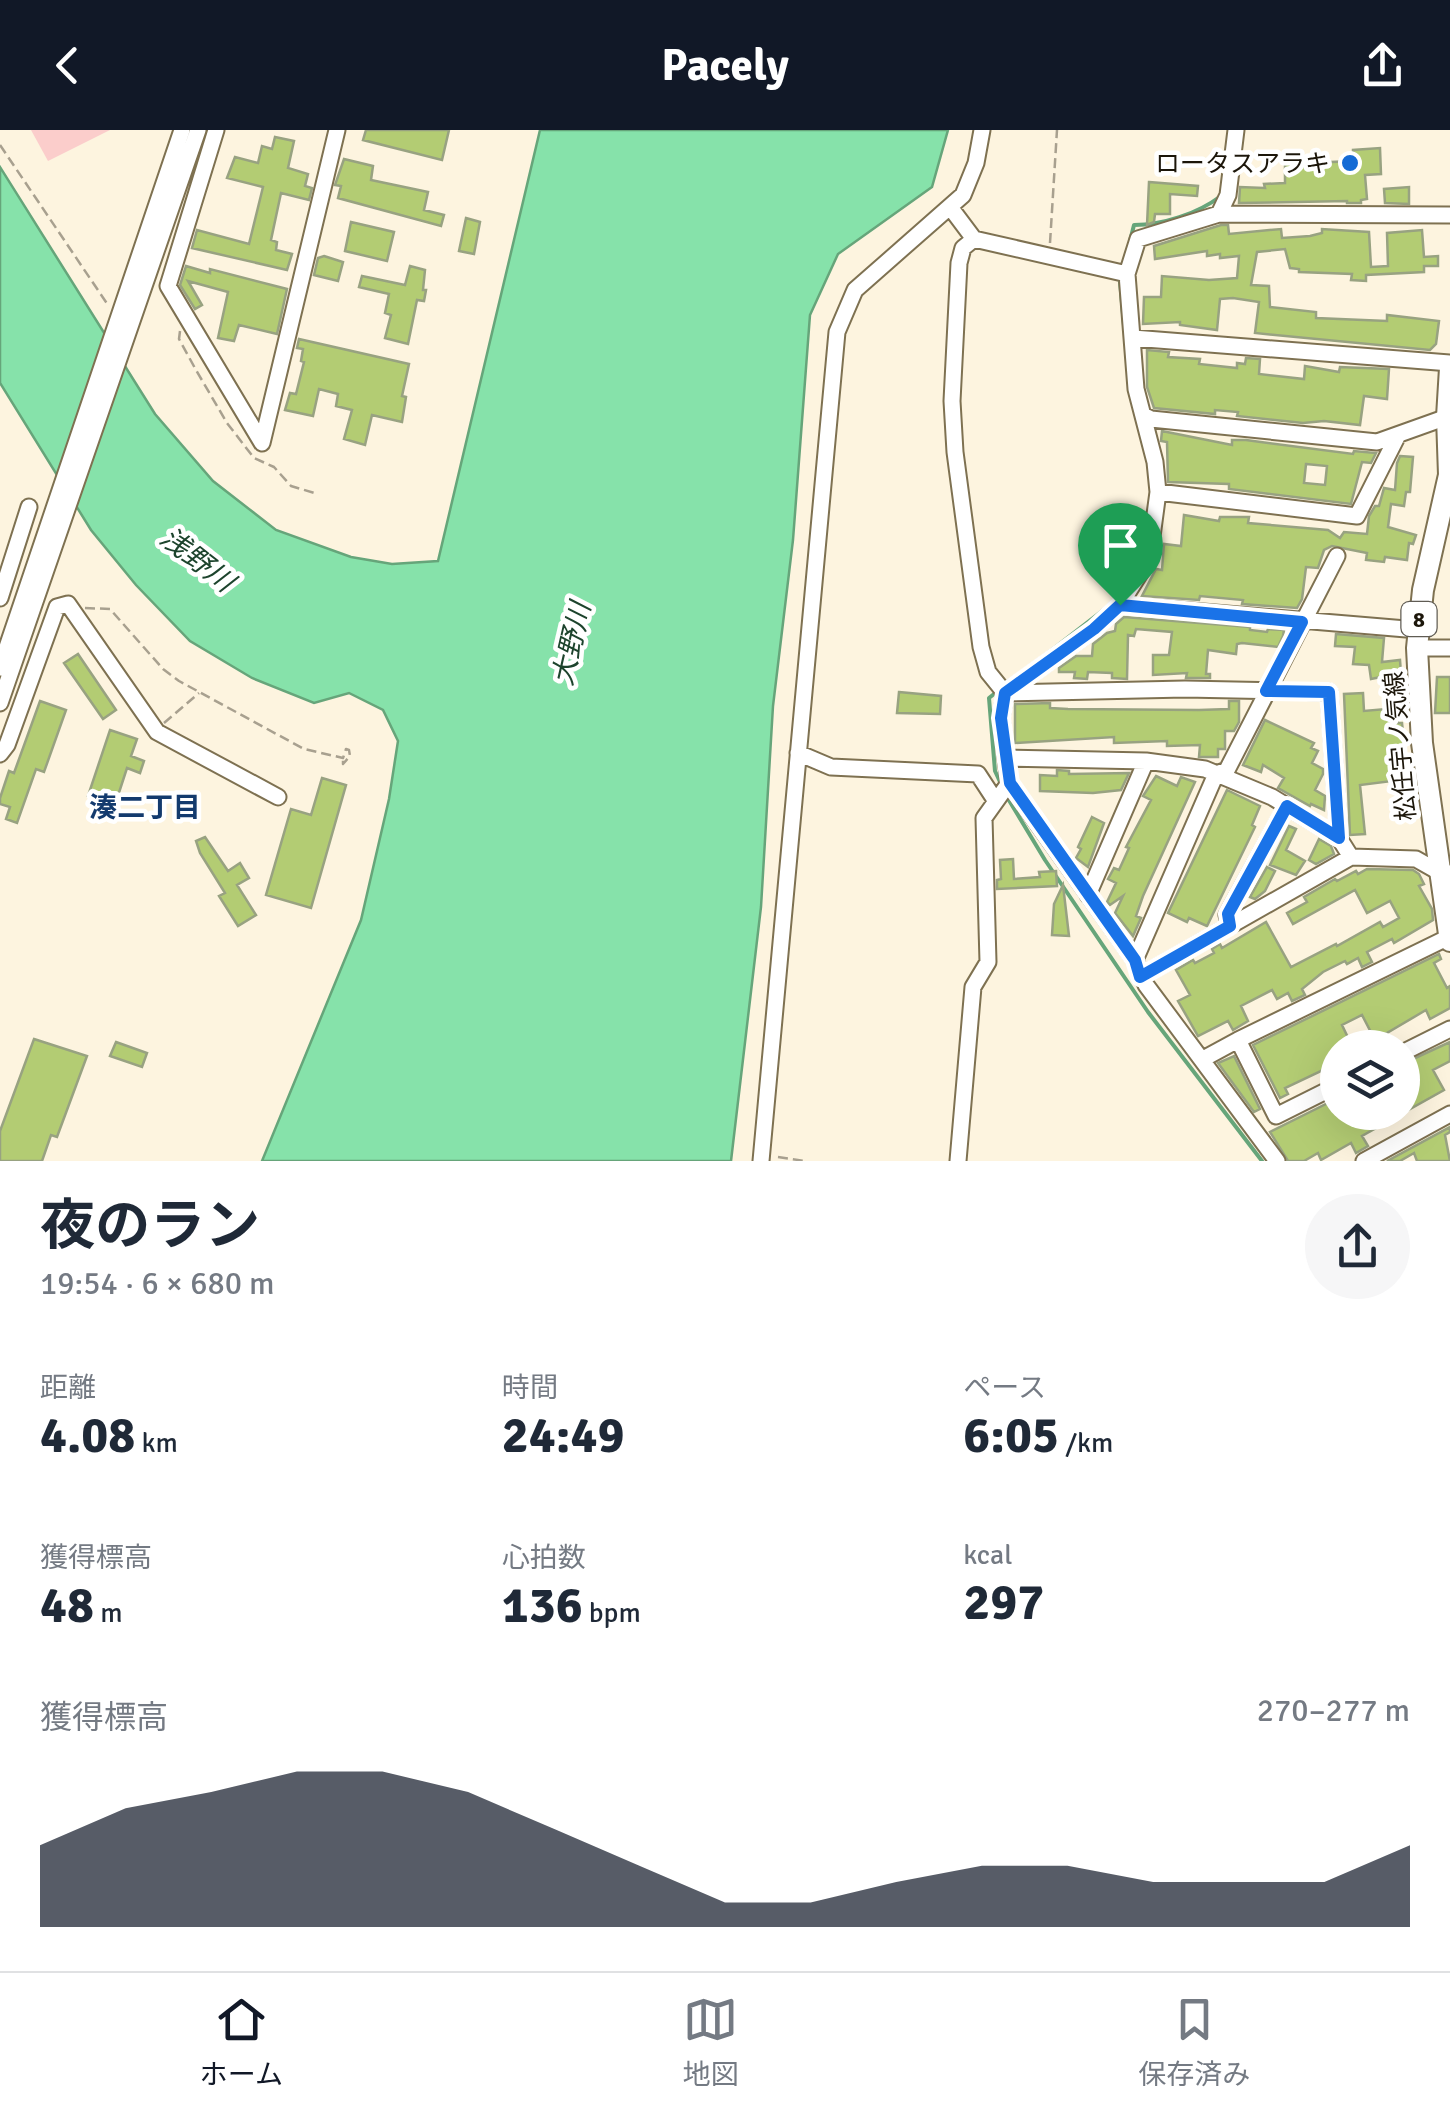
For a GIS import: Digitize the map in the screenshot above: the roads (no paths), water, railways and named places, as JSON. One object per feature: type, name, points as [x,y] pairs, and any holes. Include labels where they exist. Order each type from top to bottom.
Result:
[{"type":"main road","name":"松任宇ノ気線","points":[[1449,939],[1445,872],[1422,742],[1418,639],[1422,590],[1449,475],[1450,365]]},
{"type":"street","points":[[0,703],[69,509],[182,130]]},
{"type":"street","points":[[0,668],[60,492],[198,130]]},
{"type":"street","points":[[216,130],[168,286],[262,443],[337,130]]},
{"type":"street","points":[[761,1158],[837,332],[854,290],[963,195],[976,164],[982,130]]},
{"type":"street","points":[[1219,214],[1228,196],[1236,130]]},
{"type":"street","points":[[950,208],[974,240],[1127,274]]},
{"type":"street","points":[[1002,689],[1094,629],[1120,605],[1149,559],[1158,492],[1155,462],[1136,389],[1127,274],[1138,238],[1219,214],[1450,215]]},
{"type":"street","points":[[958,1161],[974,986],[988,962],[984,818],[1003,791],[1007,758],[1001,718],[1002,689],[988,672],[981,647],[955,452],[952,400],[959,263],[963,248],[974,240]]},
{"type":"street","points":[[1133,338],[1450,365]]},
{"type":"street","points":[[1143,415],[1151,420],[1263,433],[1377,442],[1396,437],[1449,409]]},
{"type":"street","points":[[1158,492],[1357,516],[1396,437]]},
{"type":"street","points":[[0,598],[29,507]]},
{"type":"street","points":[[1135,960],[1216,774],[1227,770],[1337,556]]},
{"type":"street","points":[[0,754],[8,746],[57,607],[68,604],[155,729],[278,798]]},
{"type":"street","points":[[1120,605],[1302,622],[1418,639],[1450,648]]},
{"type":"street","points":[[1002,689],[1329,692],[1339,838]]},
{"type":"street","points":[[798,753],[831,766],[978,774],[1003,791],[1088,895],[1135,960],[1140,977],[1276,1161]]},
{"type":"street","points":[[1007,758],[1146,761],[1216,774],[1287,806],[1339,838],[1351,857]]},
{"type":"street","points":[[1088,895],[1146,761]]},
{"type":"street","points":[[1230,926],[1228,914],[1287,806]]},
{"type":"street","points":[[1140,977],[1351,857],[1416,858],[1445,872]]},
{"type":"street","points":[[1202,1058],[1449,939]]},
{"type":"street","points":[[1420,1044],[1450,1029]]},
{"type":"street","points":[[1238,1040],[1276,1116]]},
{"type":"street","points":[[1255,1128],[1320,1095]]},
{"type":"street","points":[[1364,1161],[1450,1114]]},
{"type":"water","points":[[540,130],[948,130],[932,187],[838,254],[810,315],[793,540],[773,706],[761,907],[731,1161],[262,1161],[361,920],[398,741],[383,710],[349,693],[314,703],[252,678],[190,641],[136,585],[91,530],[0,383],[0,167],[155,414],[213,481],[276,530],[351,557],[392,564],[438,561]]},
{"type":"waterway","points":[[1130,241],[1134,225],[1179,217],[1221,196]]},
{"type":"waterway","points":[[1120,281],[1124,325]]},
{"type":"waterway","points":[[1031,666],[1106,608]]},
{"type":"waterway","points":[[999,690],[989,698],[995,771],[1001,784]]},
{"type":"waterway","points":[[1007,797],[1148,1012],[1262,1161]]},
{"type":"place","name":"ロータスアラキ","points":[[1350,163]]},
{"type":"district","name":"湊二丁目","points":[[145,808]]},
{"type":"water label","name":"浅野川","points":[[197,560]]},
{"type":"water label","name":"大野川","points":[[572,644]]}]
